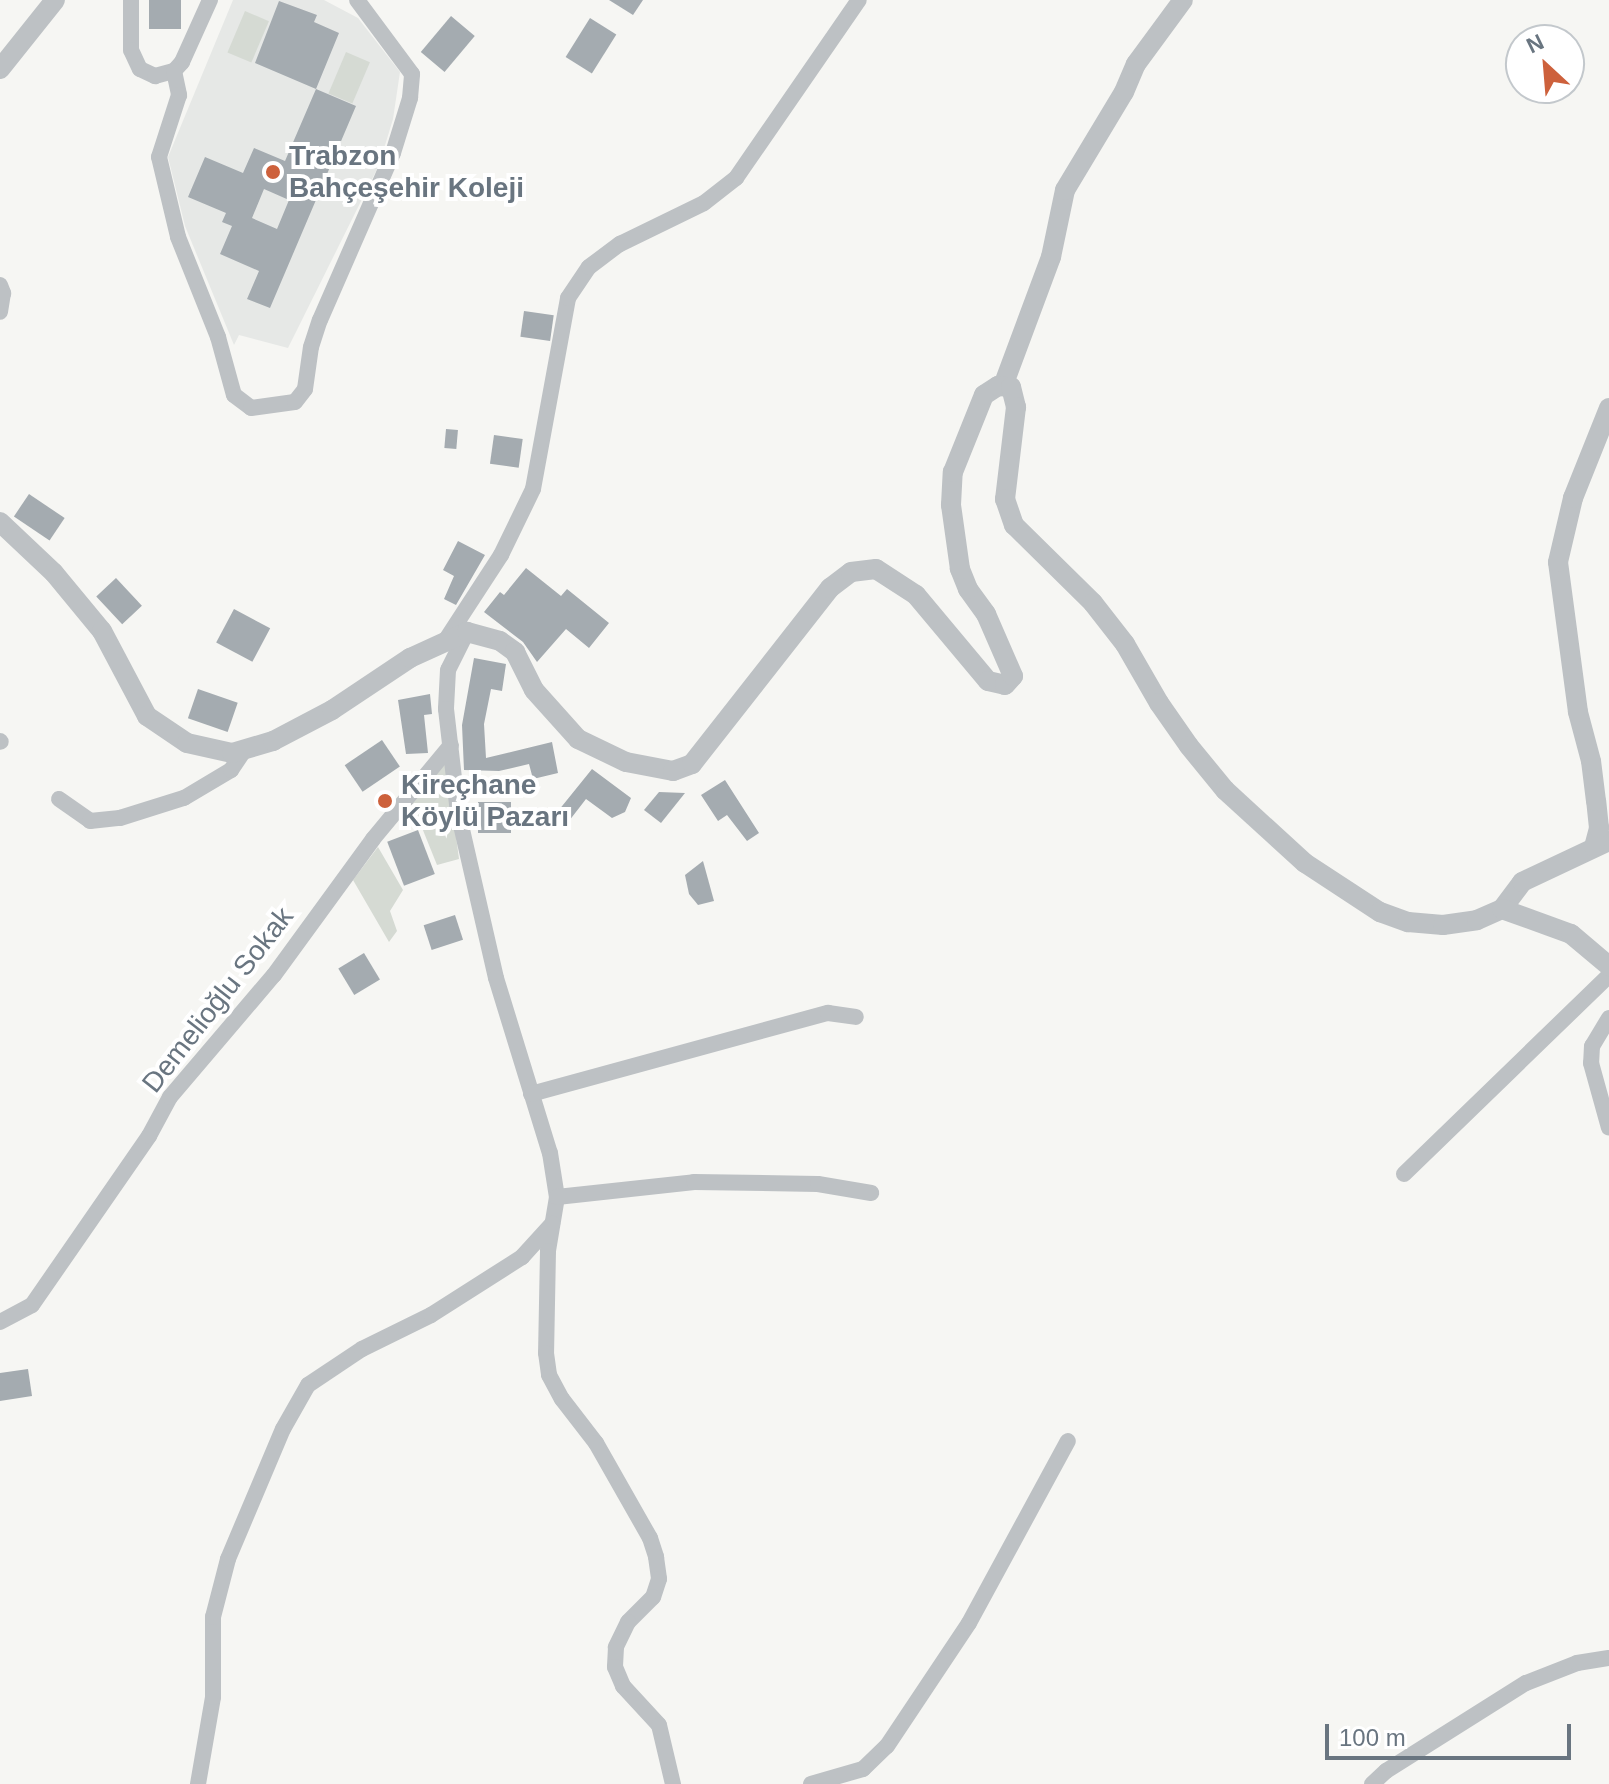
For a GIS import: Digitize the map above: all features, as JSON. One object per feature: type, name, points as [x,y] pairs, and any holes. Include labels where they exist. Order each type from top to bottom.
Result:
[{"type":"street","points":[[0,69],[55,0]]},
{"type":"street","points":[[131,0],[131,50],[135,61],[147,74],[155,76],[174,71],[189,52],[210,0]]},
{"type":"street","points":[[174,71],[179,95],[159,157],[178,237],[218,337],[234,395],[251,408],[295,402],[305,389],[311,347],[320,320],[404,126],[410,98],[412,74],[357,0]]},
{"type":"street","points":[[445,641],[501,555],[533,489],[568,298],[589,267],[620,244],[704,203],[736,178],[859,0]]},
{"type":"street","points":[[1003,386],[1051,257],[1065,190],[1124,92],[1136,64],[1183,0]]},
{"type":"street","points":[[0,285],[3,293],[0,312]]},
{"type":"street","points":[[2,528],[54,573],[102,631],[147,716],[166,732],[199,747],[232,753],[273,741],[332,710],[410,658],[467,632],[500,641],[515,652],[534,690],[578,739],[600,753],[651,769],[673,771],[692,764],[830,588],[851,572],[876,569],[905,587],[988,681],[1005,685],[1013,676],[986,614],[968,589],[960,569],[952,534],[951,505],[953,472],[984,395],[1003,386],[1011,387],[1016,407],[1005,499],[1014,525],[1062,571],[1109,623],[1159,703],[1225,790],[1305,863],[1380,912],[1408,922],[1443,925],[1477,920],[1502,909],[1522,882],[1602,844],[1591,761],[1578,712],[1558,562],[1573,498],[1609,408]]},
{"type":"street","points":[[467,632],[448,670],[446,709],[458,812],[496,978],[550,1153],[557,1197],[548,1281],[546,1353],[549,1375],[562,1399],[596,1443],[650,1538],[656,1557],[659,1579],[653,1597],[628,1622],[616,1647],[615,1667],[623,1686],[659,1725],[673,1784]]},
{"type":"street","name":"Demelioğlu Sokak","points":[[0,1322],[32,1305],[149,1136],[170,1097],[274,975],[373,839],[451,745]]},
{"type":"street","points":[[59,799],[90,821],[120,818],[184,798],[231,770],[245,749]]},
{"type":"street","points":[[1502,909],[1571,934],[1609,966]]},
{"type":"street","points":[[1404,1174],[1609,975]]},
{"type":"street","points":[[531,1094],[828,1013],[856,1017]]},
{"type":"street","points":[[1609,1018],[1592,1046],[1591,1063],[1609,1128]]},
{"type":"street","points":[[557,1197],[694,1182],[818,1184],[871,1193]]},
{"type":"street","points":[[198,1784],[213,1697],[213,1617],[228,1559],[283,1429],[308,1385],[362,1349],[431,1315],[522,1257],[553,1223]]},
{"type":"street","points":[[811,1784],[863,1769],[887,1746],[969,1623],[1068,1441]]},
{"type":"street","points":[[1372,1784],[1386,1771],[1526,1683],[1577,1663],[1609,1658]]},
{"type":"shaded area","name":"Trabzon Bahçeşehir Koleji","points":[[233,0],[324,0],[358,18],[400,72],[393,119],[379,165],[288,348],[239,335],[234,345],[185,226],[168,157]]},
{"type":"shaded area","points":[[245,11],[269,21],[251,63],[227,52]]},
{"type":"shaded area","points":[[346,52],[370,62],[352,104],[328,93]]},
{"type":"shaded area","points":[[446,760],[459,859],[437,865],[412,803]]},
{"type":"shaded area","points":[[378,847],[403,890],[390,911],[397,931],[389,942],[353,880]]},
{"type":"building","points":[[149,0],[181,0],[181,29],[149,29]]},
{"type":"building","points":[[609,0],[643,0],[633,15]]},
{"type":"building","points":[[279,1],[317,15],[314,22],[339,33],[316,89],[255,63]]},
{"type":"building","points":[[451,16],[475,36],[445,72],[421,52]]},
{"type":"building","points":[[590,18],[616,34],[592,73],[566,57]]},
{"type":"building","points":[[316,89],[356,106],[270,308],[247,299],[259,271],[220,254],[232,226],[222,222],[226,213],[188,197],[205,157],[243,173],[254,148],[285,161]],"holes":[[[264,189],[289,200],[277,229],[252,218]]]},
{"type":"building","points":[[524,311],[554,315],[550,341],[520,337]]},
{"type":"building","points":[[446,429],[458,430],[456,449],[444,448]]},
{"type":"building","points":[[494,435],[523,439],[519,468],[490,464]]},
{"type":"building","points":[[29,494],[65,518],[50,540],[14,516]]},
{"type":"building","points":[[458,541],[485,555],[456,605],[444,599],[454,576],[443,570]]},
{"type":"building","points":[[526,568],[561,596],[567,589],[609,623],[589,648],[566,629],[537,662],[523,642],[484,612],[500,592],[504,595]]},
{"type":"building","points":[[116,578],[142,606],[122,624],[96,596]]},
{"type":"building","points":[[234,609],[270,628],[252,662],[216,643]]},
{"type":"building","points":[[474,658],[506,664],[502,691],[491,689],[484,724],[486,758],[552,742],[558,773],[533,779],[529,764],[499,771],[464,770],[462,725]]},
{"type":"building","points":[[198,689],[238,703],[228,732],[188,718]]},
{"type":"building","points":[[430,694],[432,714],[424,715],[428,753],[406,754],[398,700]]},
{"type":"building","points":[[382,740],[400,767],[363,792],[345,765]]},
{"type":"building","points":[[592,769],[631,798],[625,812],[612,818],[586,799],[562,830],[550,821]]},
{"type":"building","points":[[725,780],[759,833],[747,841],[727,815],[718,821],[701,795]]},
{"type":"building","points":[[659,792],[685,793],[661,823],[644,810]]},
{"type":"building","points":[[478,802],[511,802],[511,833],[478,833]]},
{"type":"building","points":[[418,830],[435,874],[404,886],[387,842]]},
{"type":"building","points":[[703,861],[714,901],[698,905],[689,894],[685,875]]},
{"type":"building","points":[[455,915],[463,940],[432,950],[424,925]]},
{"type":"building","points":[[364,953],[380,980],[354,995],[338,968]]},
{"type":"building","points":[[28,1369],[32,1396],[0,1401],[0,1373]]},
{"type":"place","name":"Trabzon Bahçeşehir Koleji","points":[[273,172]]},
{"type":"place","name":"Kireçhane Köylü Pazarı","points":[[385,801]]}]
